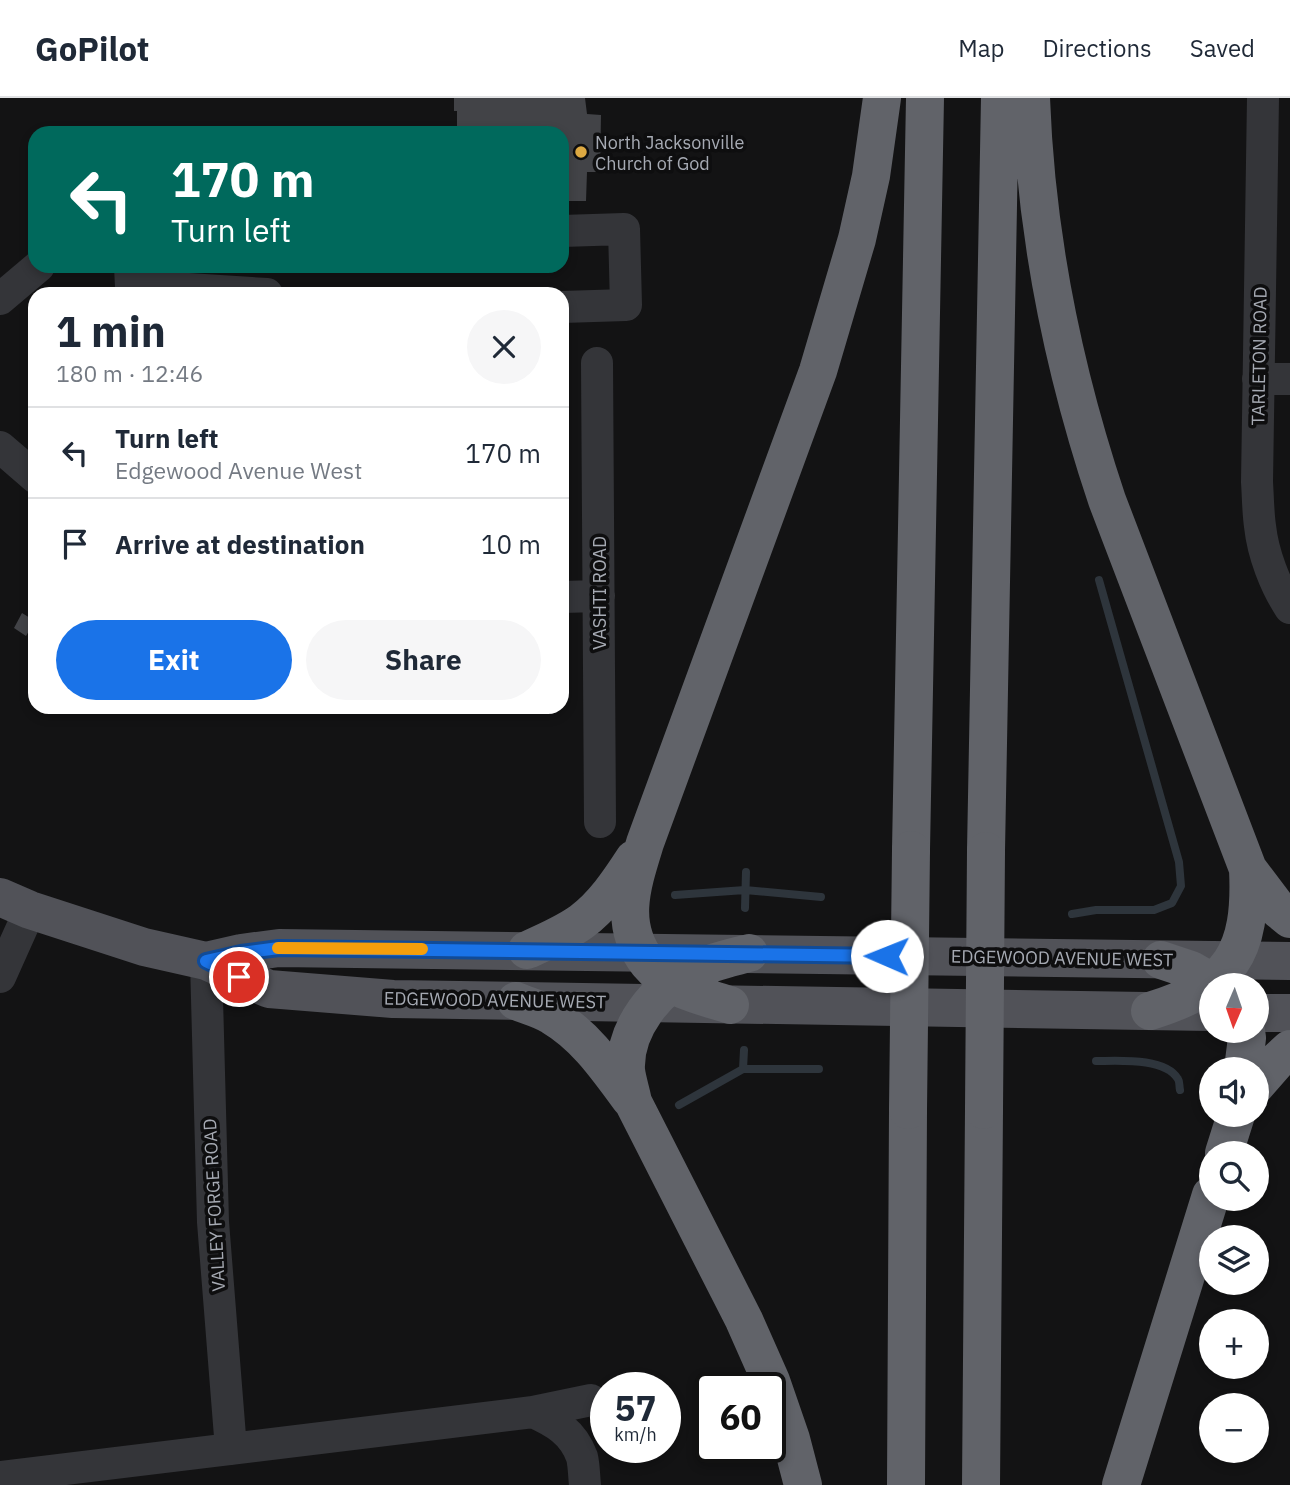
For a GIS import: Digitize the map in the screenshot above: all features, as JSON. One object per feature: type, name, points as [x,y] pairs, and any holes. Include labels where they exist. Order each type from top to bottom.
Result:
[{"type":"highway","points":[[661,993],[654,969],[640,952],[631,930],[629,908],[634,880],[645,843],[818,371],[841,299],[871,176],[881,98]]},
{"type":"highway","points":[[905,1485],[911,850],[925,98]]},
{"type":"highway","points":[[981,1485],[986,851],[1000,98]]},
{"type":"highway","points":[[1031,98],[1033,155],[1049,280],[1088,443],[1107,500],[1248,869],[1271,900],[1290,919]]},
{"type":"highway","points":[[527,950],[582,921],[600,905],[645,843]]},
{"type":"highway","points":[[1224,973],[1242,940],[1247,921],[1248,869]]},
{"type":"highway","points":[[632,1102],[626,1068],[638,1021],[661,993],[693,971],[716,961],[749,953]]},
{"type":"highway","points":[[1161,960],[1199,974]]},
{"type":"highway","points":[[661,993],[695,994],[730,1004]]},
{"type":"highway","points":[[1150,1011],[1199,993]]},
{"type":"highway","points":[[516,1001],[550,1014],[570,1028],[592,1048],[632,1102],[744,1320],[771,1381],[803,1485]]},
{"type":"highway","points":[[1269,1070],[1290,1049]]},
{"type":"highway","points":[[1121,1485],[1206,1211]]},
{"type":"main road","name":"EDGEWOOD AVENUE WEST","points":[[15,904],[144,947],[206,961],[269,989],[393,999],[516,1001],[661,993]]},
{"type":"main road","name":"EDGEWOOD AVENUE WEST","points":[[206,961],[279,948],[1161,960]]},
{"type":"main road","points":[[1254,973],[1290,961]]},
{"type":"main road","points":[[730,1004],[1150,1011]]},
{"type":"main road","points":[[1269,1013],[1290,1013]]},
{"type":"street","name":"TARLETON ROAD","points":[[1263,98],[1257,482],[1260,527],[1268,561],[1282,596],[1290,608]]},
{"type":"street","points":[[569,231],[624,229],[626,305],[569,307]]},
{"type":"street","points":[[0,299],[31,273]]},
{"type":"street","points":[[131,287],[157,287]]},
{"type":"street","name":"VASHTI ROAD","points":[[597,363],[600,822]]},
{"type":"street","points":[[1258,379],[1290,379]]},
{"type":"street","points":[[0,447],[28,471]]},
{"type":"street","points":[[569,597],[599,596]]},
{"type":"street","points":[[0,977],[15,904]]},
{"type":"street","name":"VALLEY FORGE ROAD","points":[[206,961],[213,1222],[231,1449]]},
{"type":"street","points":[[0,1477],[533,1412],[590,1400]]},
{"type":"street","points":[[533,1412],[558,1424],[570,1436],[582,1457],[585,1485]]},
{"type":"building","name":"North Jacksonville Church of God","points":[[454,98],[585,98],[587,114],[601,115],[600,172],[587,172],[586,201],[569,201],[569,126],[457,126],[457,111],[454,111]]},
{"type":"building","points":[[22,613],[28,617],[26,636],[14,628]]},
{"type":"waterway","points":[[1072,914],[1096,910],[1154,910],[1172,903],[1181,886],[1179,862],[1099,580]]},
{"type":"waterway","points":[[745,908],[746,872]]},
{"type":"waterway","points":[[675,895],[745,890],[821,897]]},
{"type":"waterway","points":[[743,1069],[744,1050]]},
{"type":"waterway","points":[[1096,1061],[1140,1062],[1163,1067],[1178,1079],[1180,1090]]},
{"type":"waterway","points":[[679,1105],[743,1069],[819,1069]]},
{"type":"slow traffic","points":[[278,948],[422,949]]},
{"type":"place","name":"North Jacksonville Church of God","points":[[581,152]]},
{"type":"route","points":[[239,977],[206,961],[279,948],[887,956]]}]
